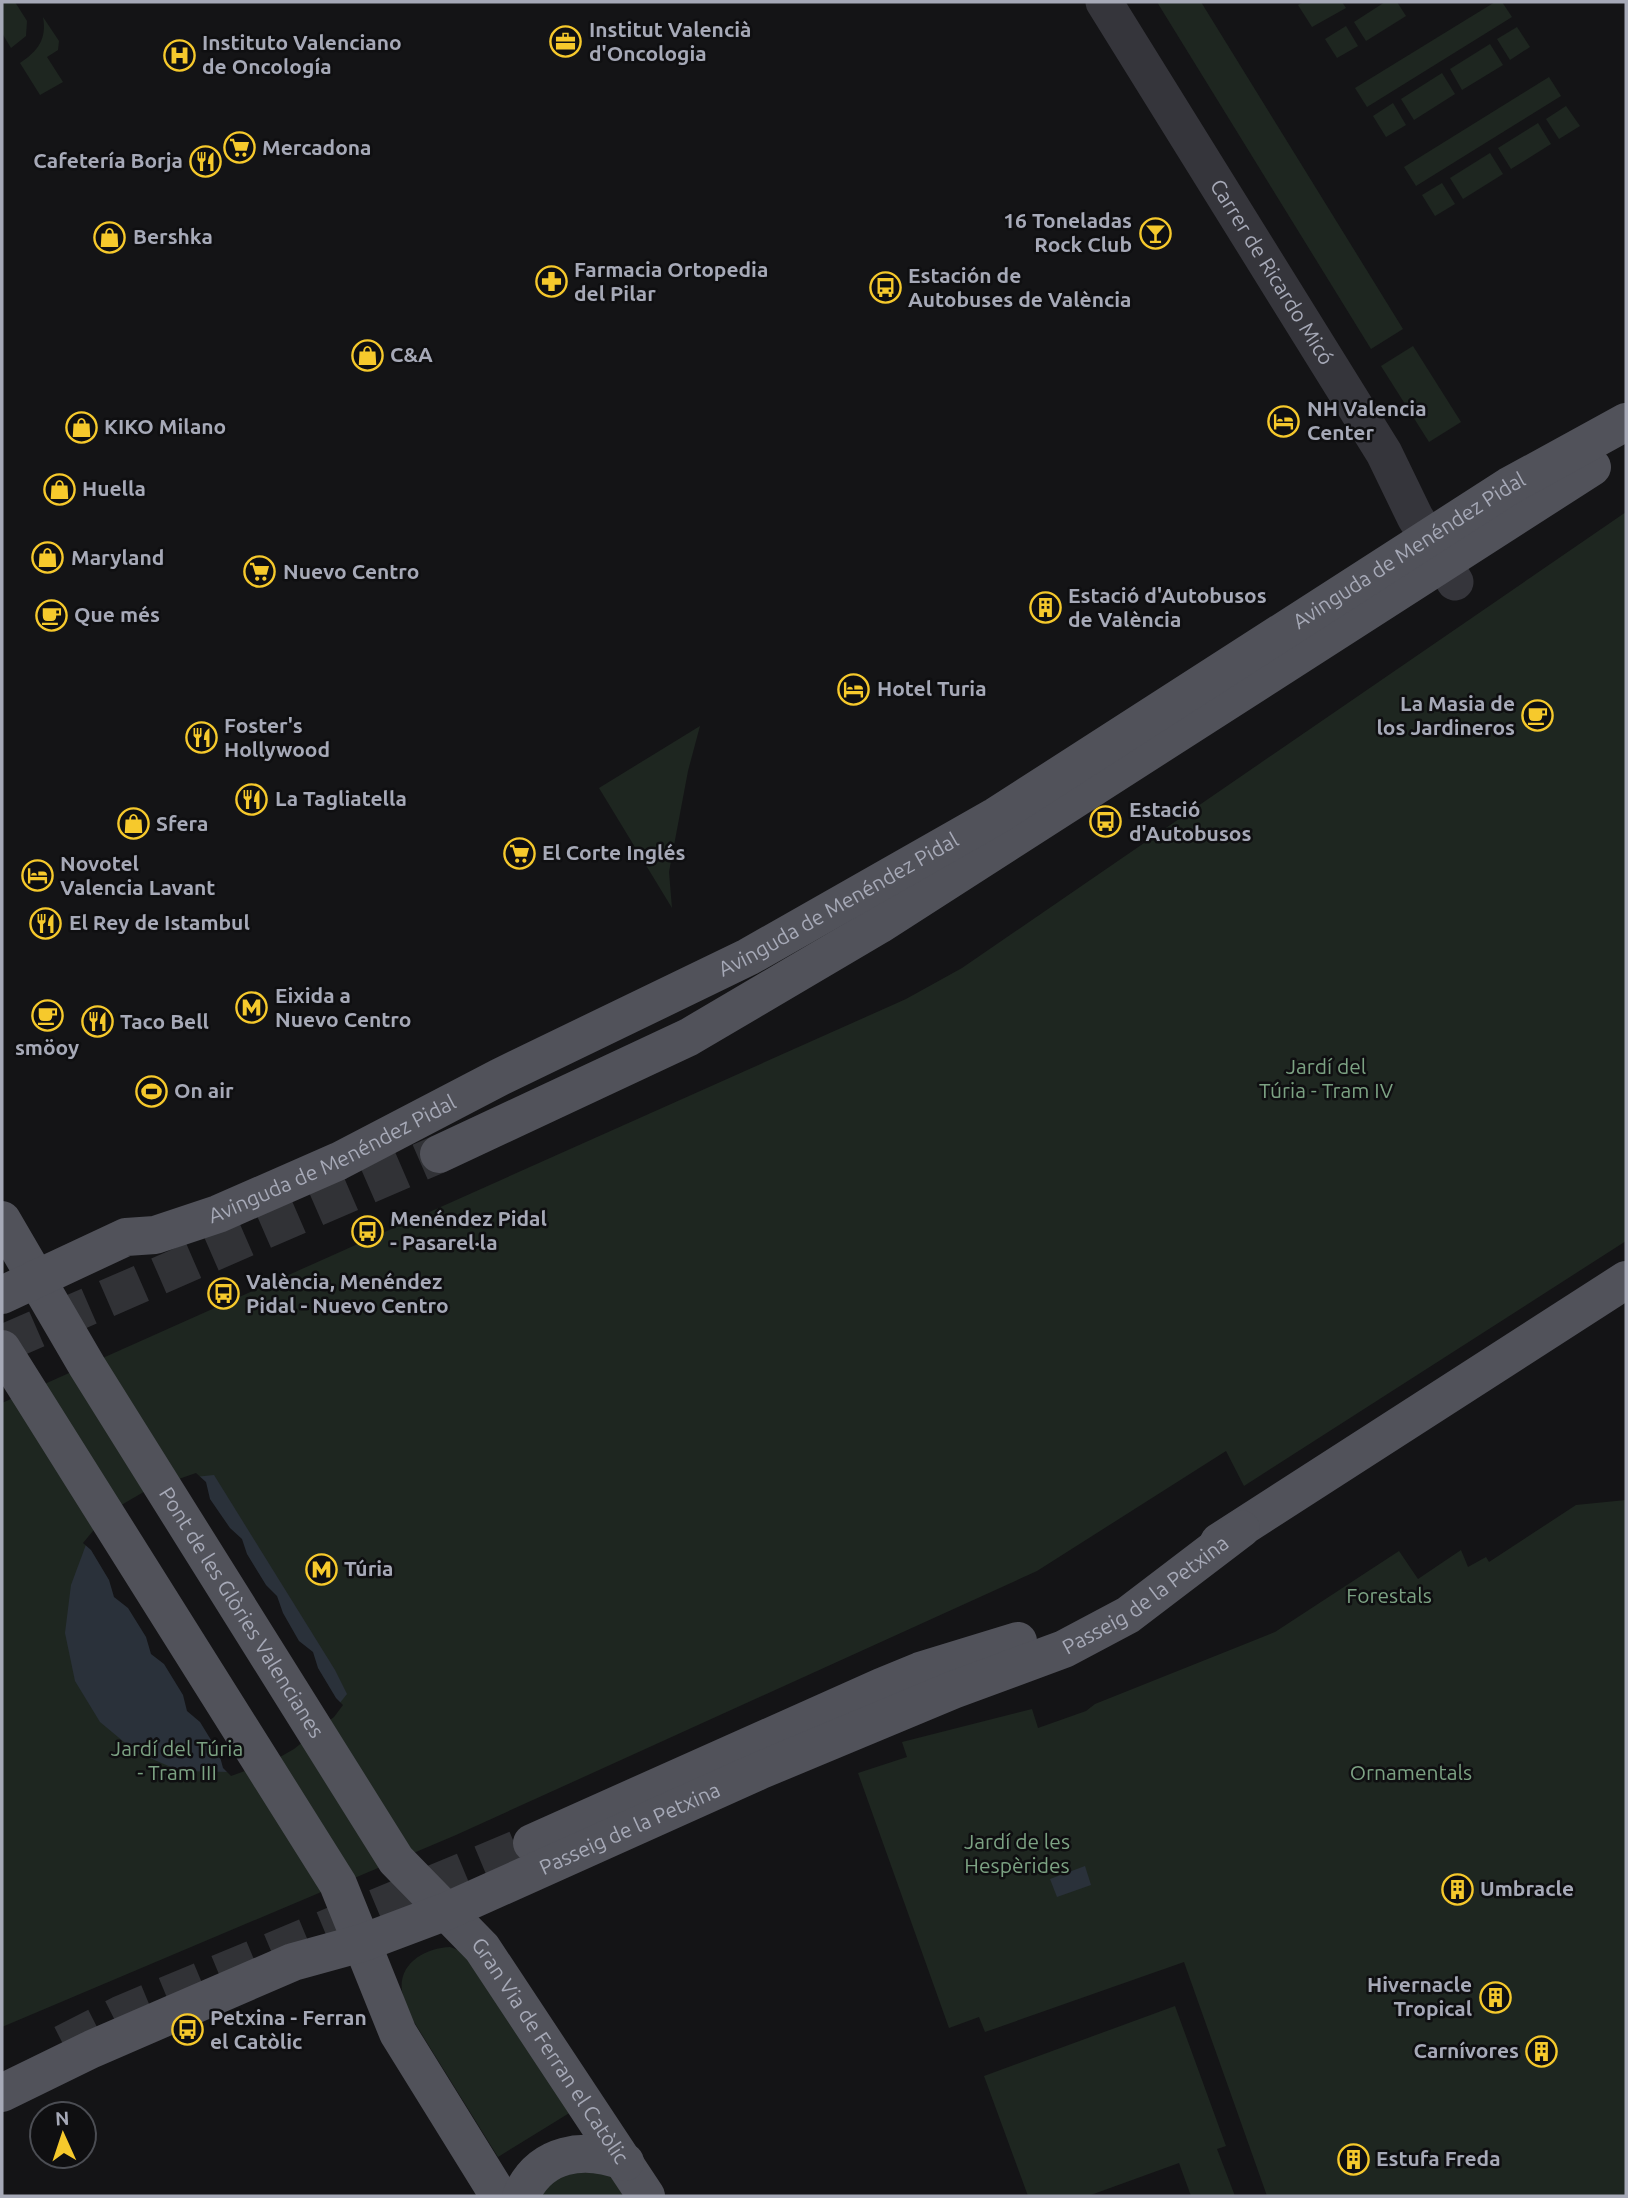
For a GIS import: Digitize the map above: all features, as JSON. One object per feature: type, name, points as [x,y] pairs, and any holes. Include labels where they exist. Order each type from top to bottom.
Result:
[{"type":"main road","name":"Avinguda de Menéndez Pidal","points":[[13,1289],[126,1237],[155,1235],[218,1214],[339,1161],[500,1077],[748,957],[1442,561],[1508,486],[1626,422]]},
{"type":"main road","name":"Avinguda de Menéndez Pidal","points":[[439,1154],[688,1037],[777,987],[879,925],[1626,445]]},
{"type":"main road","name":"Pont de les Glòries Valencianes","points":[[2,1220],[13,1289],[87,1366],[396,1860],[447,1911]]},
{"type":"main road","name":"Passeig de la Petxina","points":[[532,1843],[881,1687],[920,1671],[1058,1628],[1147,1584],[1241,1529],[1626,1280]]},
{"type":"main road","points":[[2,1349],[338,1884],[398,2033],[499,2196]]},
{"type":"main road","name":"Passeig de la Petxina","points":[[2,2092],[92,2049],[293,1962],[362,1942],[447,1911],[761,1770],[953,1690],[1064,1649],[1128,1615],[1241,1529]]},
{"type":"main road","name":"Gran Via de Ferran el Catòlic","points":[[447,1911],[482,1948],[500,1973],[646,2196]]},
{"type":"main road","points":[[521,2196],[528,2180],[551,2162],[584,2152],[605,2154],[625,2162]]},
{"type":"street","name":"Carrer de Ricardo Micó","points":[[1104,2],[1384,453],[1415,517],[1442,561]]},
{"type":"green space","points":[[2,2],[15,2],[27,21],[26,36],[11,48],[2,33]]},
{"type":"green space","points":[[1157,2],[1201,2],[1403,329],[1371,349]]},
{"type":"green space","points":[[1304,2],[1342,2],[1346,8],[1312,27],[1298,5]]},
{"type":"green space","points":[[1385,2],[1397,2],[1406,16],[1366,41],[1354,22]]},
{"type":"green space","points":[[1495,2],[1502,2],[1512,17],[1367,107],[1355,88]]},
{"type":"green space","points":[[43,17],[59,41],[58,50],[47,57],[63,82],[40,95],[20,63],[40,44],[44,32]]},
{"type":"green space","points":[[1346,26],[1358,46],[1337,58],[1325,39]]},
{"type":"green space","points":[[1517,27],[1530,47],[1510,60],[1497,39]]},
{"type":"green space","points":[[1490,44],[1503,65],[1462,90],[1450,69]]},
{"type":"green space","points":[[1442,73],[1455,94],[1414,120],[1401,99]]},
{"type":"green space","points":[[1549,77],[1561,96],[1416,186],[1404,167]]},
{"type":"green space","points":[[1393,103],[1406,125],[1386,137],[1373,116]]},
{"type":"green space","points":[[1566,106],[1580,126],[1559,139],[1546,119]]},
{"type":"green space","points":[[1538,123],[1551,144],[1511,169],[1498,148]]},
{"type":"green space","points":[[1490,153],[1503,174],[1463,199],[1450,178]]},
{"type":"green space","points":[[1442,183],[1455,204],[1435,216],[1422,195]]},
{"type":"green space","points":[[1413,346],[1461,422],[1429,442],[1381,366]]},
{"type":"green space","name":"Jardí del Túria - Tram IV","points":[[1626,512],[1626,1241],[1244,1486],[1226,1451],[1037,1571],[456,1835],[2,2027],[2,1403],[906,999],[962,968]]},
{"type":"green space","points":[[700,726],[688,771],[669,872],[672,908],[599,788]]},
{"type":"green space","points":[[1626,1500],[1626,2196],[1267,2196],[1184,1962],[985,2032],[979,2017],[949,2028],[858,1773],[907,1757],[902,1742],[1032,1709],[1038,1728],[1086,1711],[1095,1704],[1275,1632],[1399,1551],[1418,1579],[1461,1550],[1468,1567],[1486,1557],[1489,1562],[1576,1505]]},
{"type":"green space","points":[[450,1947],[466,1953],[571,2112],[498,2157],[411,2017],[403,1996],[403,1975],[414,1960],[431,1951]]},
{"type":"green space","points":[[1175,2006],[1226,2146],[1217,2149],[1235,2196],[1191,2196],[1179,2163],[1088,2196],[1028,2196],[984,2076]]},
{"type":"green space","points":[[558,2172],[609,2173],[623,2196],[534,2196]]},
{"type":"shaded area","points":[[214,1475],[335,1670],[347,1694],[331,1714],[230,1772],[180,1771],[136,1752],[100,1722],[75,1681],[65,1633],[71,1585],[87,1542],[195,1477]]},
{"type":"shaded area","points":[[1085,1866],[1091,1885],[1057,1897],[1050,1879]]},
{"type":"pier","points":[[196,1473],[206,1482],[210,1499],[230,1528],[242,1539],[247,1554],[266,1585],[277,1596],[299,1641],[313,1652],[318,1668],[343,1705],[334,1717],[294,1749],[273,1761],[231,1776],[223,1768],[219,1753],[200,1722],[187,1711],[183,1695],[164,1664],[151,1654],[146,1637],[128,1608],[114,1597],[109,1580],[91,1550],[83,1543],[102,1520],[123,1504],[147,1490]]},
{"type":"tunnel","points":[[2,1344],[439,1154]]},
{"type":"tunnel","points":[[63,2044],[122,2014],[532,1843]]},
{"type":"place","name":"Institut Valencià d'Oncologia","points":[[566,42]]},
{"type":"place","name":"Instituto Valenciano de Oncología","points":[[179,55]]},
{"type":"place","name":"Mercadona","points":[[239,148]]},
{"type":"place","name":"Cafetería Borja","points":[[206,161]]},
{"type":"place","name":"16 Toneladas Rock Club","points":[[1155,233]]},
{"type":"place","name":"Bershka","points":[[110,237]]},
{"type":"place","name":"Farmacia Ortopedia del Pilar","points":[[551,282]]},
{"type":"place","name":"Estación de Autobuses de València","points":[[885,288]]},
{"type":"place","name":"C&A","points":[[367,355]]},
{"type":"place","name":"NH Valencia Center","points":[[1284,421]]},
{"type":"place","name":"KIKO Milano","points":[[81,427]]},
{"type":"place","name":"Huella","points":[[59,489]]},
{"type":"place","name":"Maryland","points":[[48,558]]},
{"type":"place","name":"Nuevo Centro","points":[[260,572]]},
{"type":"place","name":"Estació d'Autobusos de València","points":[[1045,608]]},
{"type":"place","name":"Que més","points":[[51,615]]},
{"type":"place","name":"Hotel Turia","points":[[854,689]]},
{"type":"place","name":"La Masia de los Jardineros","points":[[1538,716]]},
{"type":"place","name":"Foster's Hollywood","points":[[201,738]]},
{"type":"place","name":"La Tagliatella","points":[[252,799]]},
{"type":"place","name":"Estació d'Autobusos","points":[[1106,822]]},
{"type":"place","name":"Sfera","points":[[133,824]]},
{"type":"place","name":"El Corte Inglés","points":[[519,853]]},
{"type":"place","name":"Novotel Valencia Lavant","points":[[37,876]]},
{"type":"place","name":"El Rey de Istambul","points":[[46,923]]},
{"type":"place","name":"Eixida a Nuevo Centro","points":[[252,1008]]},
{"type":"place","name":"smöoy","points":[[47,1016]]},
{"type":"place","name":"Taco Bell","points":[[97,1022]]},
{"type":"place","name":"On air","points":[[151,1091]]},
{"type":"place","name":"Menéndez Pidal - Pasarel·la","points":[[367,1231]]},
{"type":"place","name":"València, Menéndez Pidal - Nuevo Centro","points":[[223,1294]]},
{"type":"place","name":"Túria","points":[[321,1569]]},
{"type":"place","name":"Umbracle","points":[[1457,1889]]},
{"type":"place","name":"Hivernacle Tropical","points":[[1495,1997]]},
{"type":"place","name":"Petxina - Ferran el Catòlic","points":[[187,2030]]},
{"type":"place","name":"Carnívores","points":[[1542,2051]]},
{"type":"place","name":"Estufa Freda","points":[[1353,2159]]},
{"type":"park label","name":"Forestals","points":[[1389,1596]]},
{"type":"park label","name":"Jardí del Túria - Tram III","points":[[177,1761]]},
{"type":"park label","name":"Ornamentals","points":[[1411,1773]]},
{"type":"park label","name":"Jardí de les Hespèrides","points":[[1017,1854]]}]
